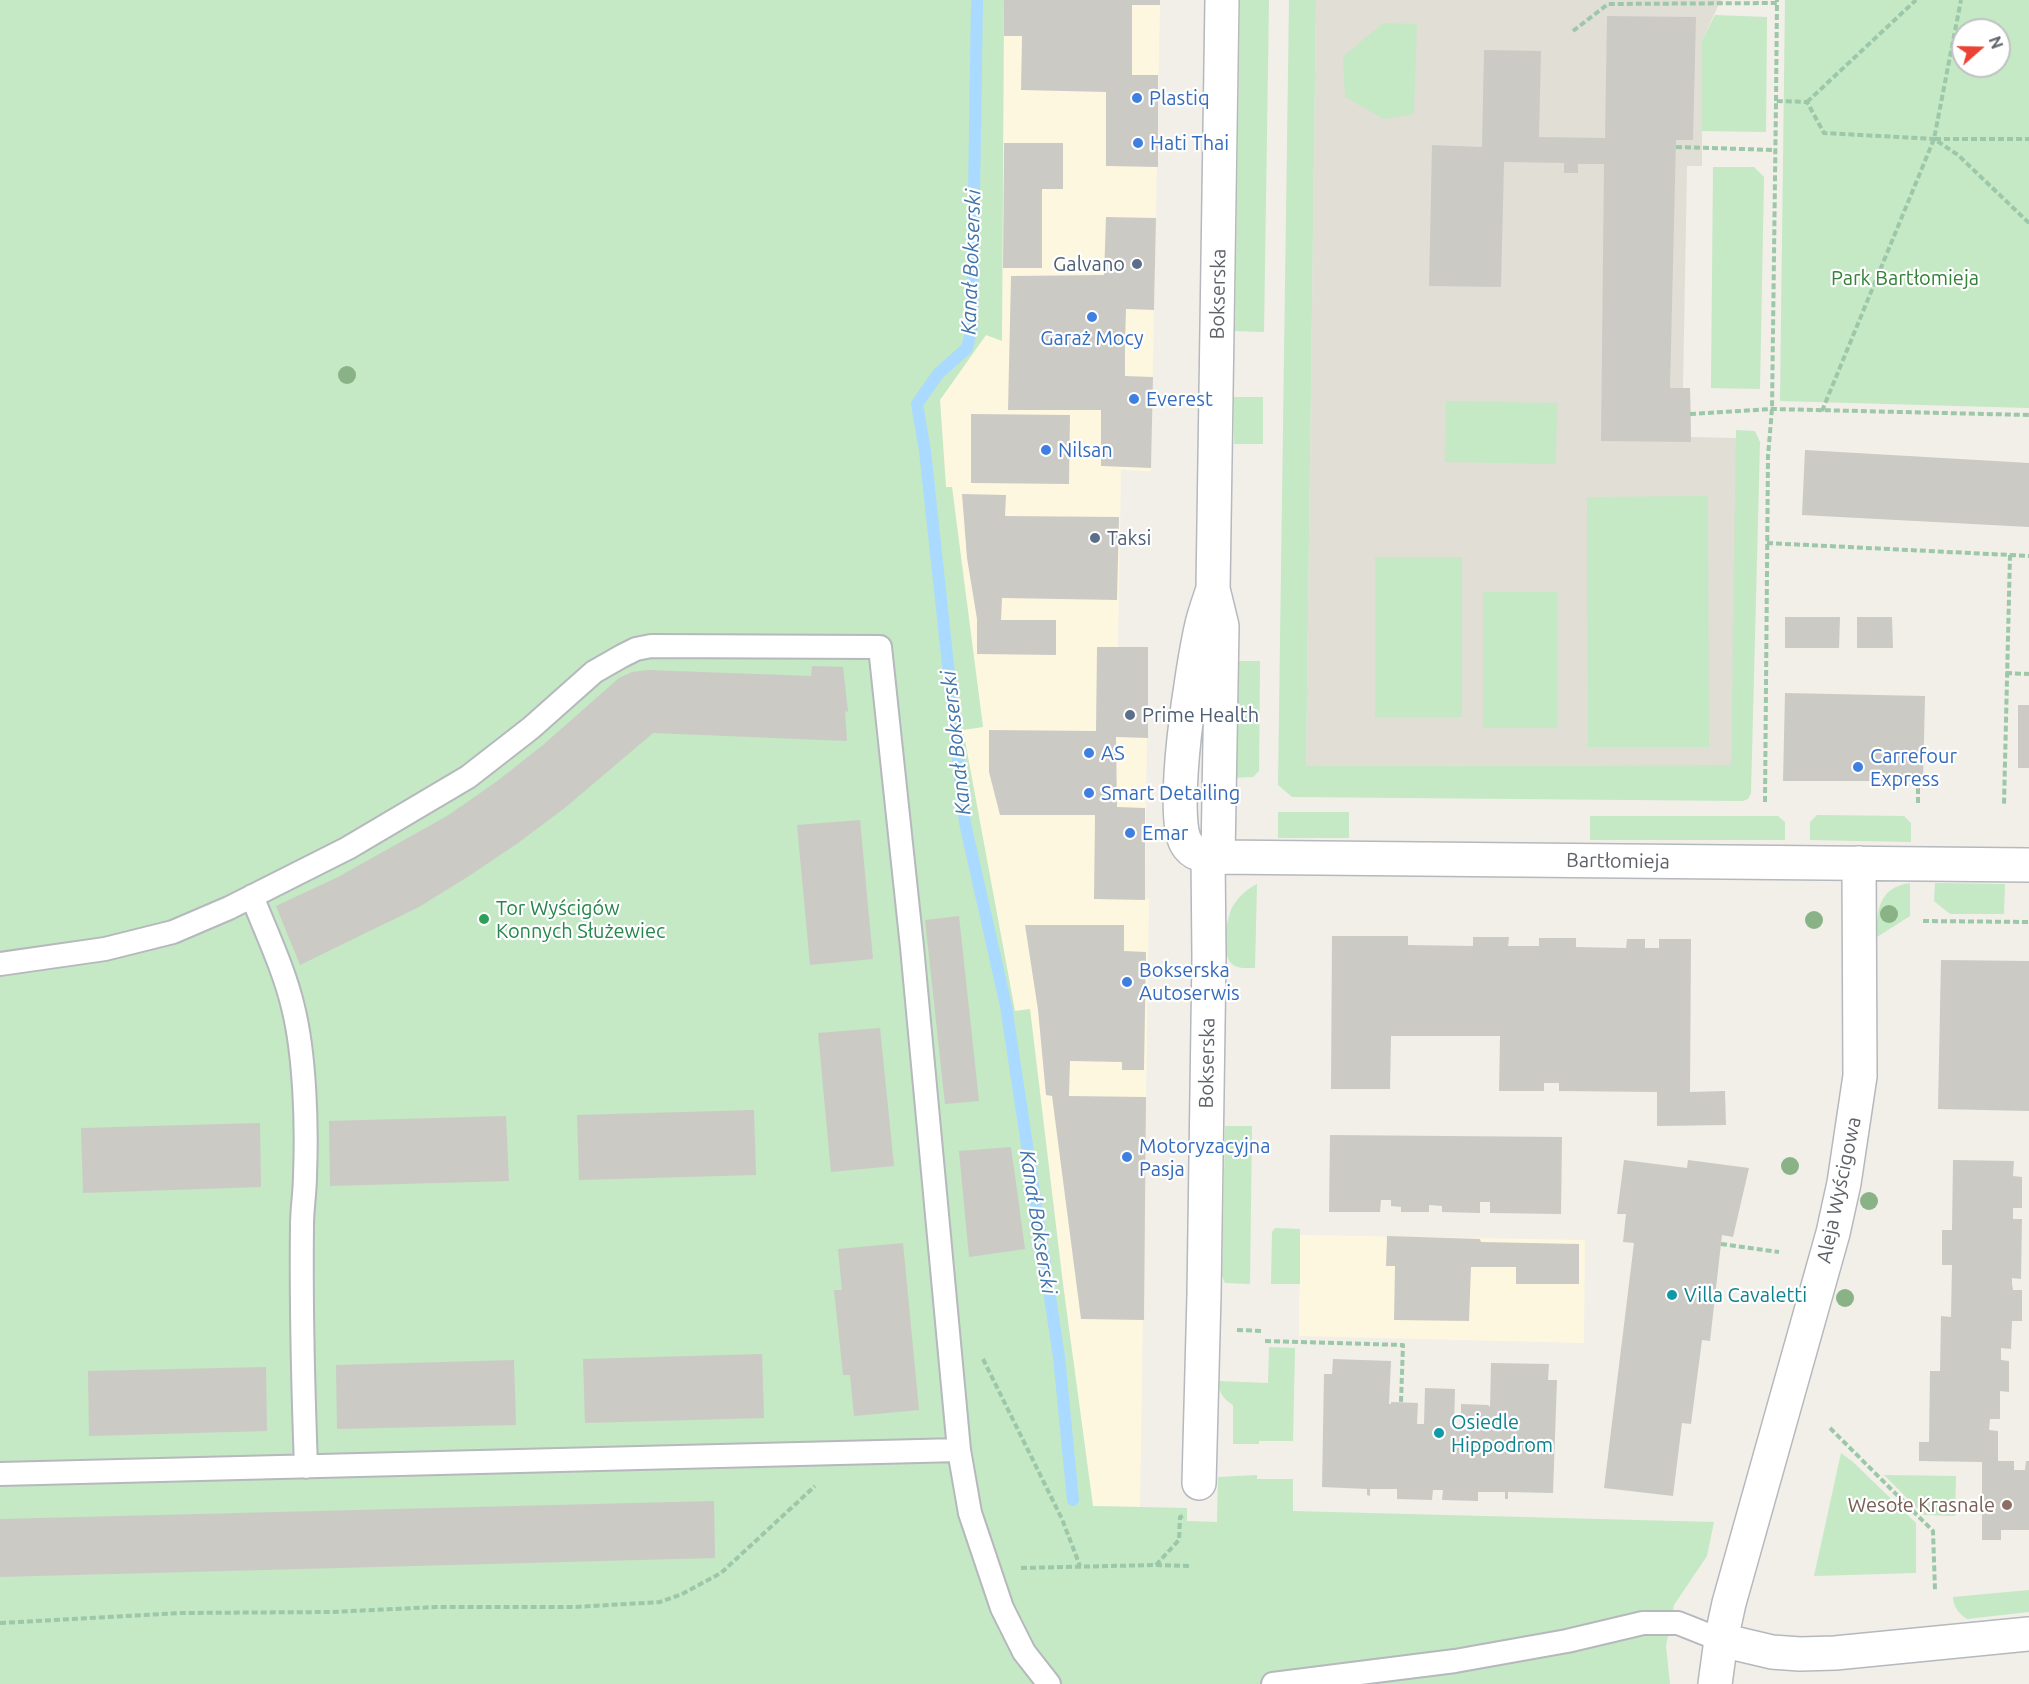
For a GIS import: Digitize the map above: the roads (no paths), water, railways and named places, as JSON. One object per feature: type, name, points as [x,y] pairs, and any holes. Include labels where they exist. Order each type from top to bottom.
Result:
[{"type":"street","name":"Bokserska","points":[[1199,1483],[1213,856],[1194,852],[1187,846],[1181,823],[1181,788],[1182,762],[1195,659],[1202,623],[1213,589],[1222,0]]},
{"type":"street","name":"Bartłomieja","points":[[1213,856],[2029,865]]},
{"type":"street","name":"Aleja Wyścigowa","points":[[1715,1684],[1721,1640],[1732,1594],[1833,1233],[1844,1183],[1860,1077],[1859,863]]},
{"type":"street","points":[[1721,1640],[1772,1652],[1800,1654],[1835,1653],[2029,1634]]},
{"type":"lane","points":[[0,964],[105,949],[173,932],[230,908],[348,848],[468,777],[531,728],[594,672],[636,649],[651,646],[880,647],[912,946],[959,1450],[970,1513],[987,1569],[1002,1608],[1024,1652],[1049,1684]]},
{"type":"lane","points":[[252,896],[282,972],[293,1007],[300,1047],[306,1175],[302,1221],[301,1326],[306,1467]]},
{"type":"lane","points":[[0,1474],[959,1450]]},
{"type":"lane","points":[[1273,1684],[1455,1661],[1567,1641],[1643,1623],[1678,1623],[1721,1640]]},
{"type":"waterway","name":"Kanał Bokserski","points":[[977,0],[972,328],[967,348],[938,374],[917,404],[925,451],[965,823],[1006,1006],[1059,1357],[1073,1500]]},
{"type":"place","name":"Plastiq","points":[[1137,98]]},
{"type":"place","name":"Hati Thai","points":[[1138,143]]},
{"type":"place","name":"Galvano","points":[[1137,264]]},
{"type":"place","name":"Garaż Mocy","points":[[1092,317]]},
{"type":"place","name":"Everest","points":[[1134,399]]},
{"type":"place","name":"Nilsan","points":[[1046,450]]},
{"type":"place","name":"Taksi","points":[[1095,538]]},
{"type":"place","name":"Prime Health","points":[[1130,715]]},
{"type":"place","name":"AS","points":[[1089,753]]},
{"type":"place","name":"Carrefour Express","points":[[1858,767]]},
{"type":"place","name":"Smart Detailing","points":[[1089,793]]},
{"type":"place","name":"Emar","points":[[1130,833]]},
{"type":"place","name":"Tor Wyścigów Konnych Służewiec","points":[[484,919]]},
{"type":"place","name":"Bokserska Autoserwis","points":[[1127,982]]},
{"type":"place","name":"Motoryzacyjna Pasja","points":[[1127,1157]]},
{"type":"place","name":"Villa Cavaletti","points":[[1672,1295]]},
{"type":"place","name":"Osiedle Hippodrom","points":[[1439,1433]]},
{"type":"place","name":"Wesołe Krasnale","points":[[2007,1505]]},
{"type":"park label","name":"Park Bartłomieja","points":[[1905,278]]}]
